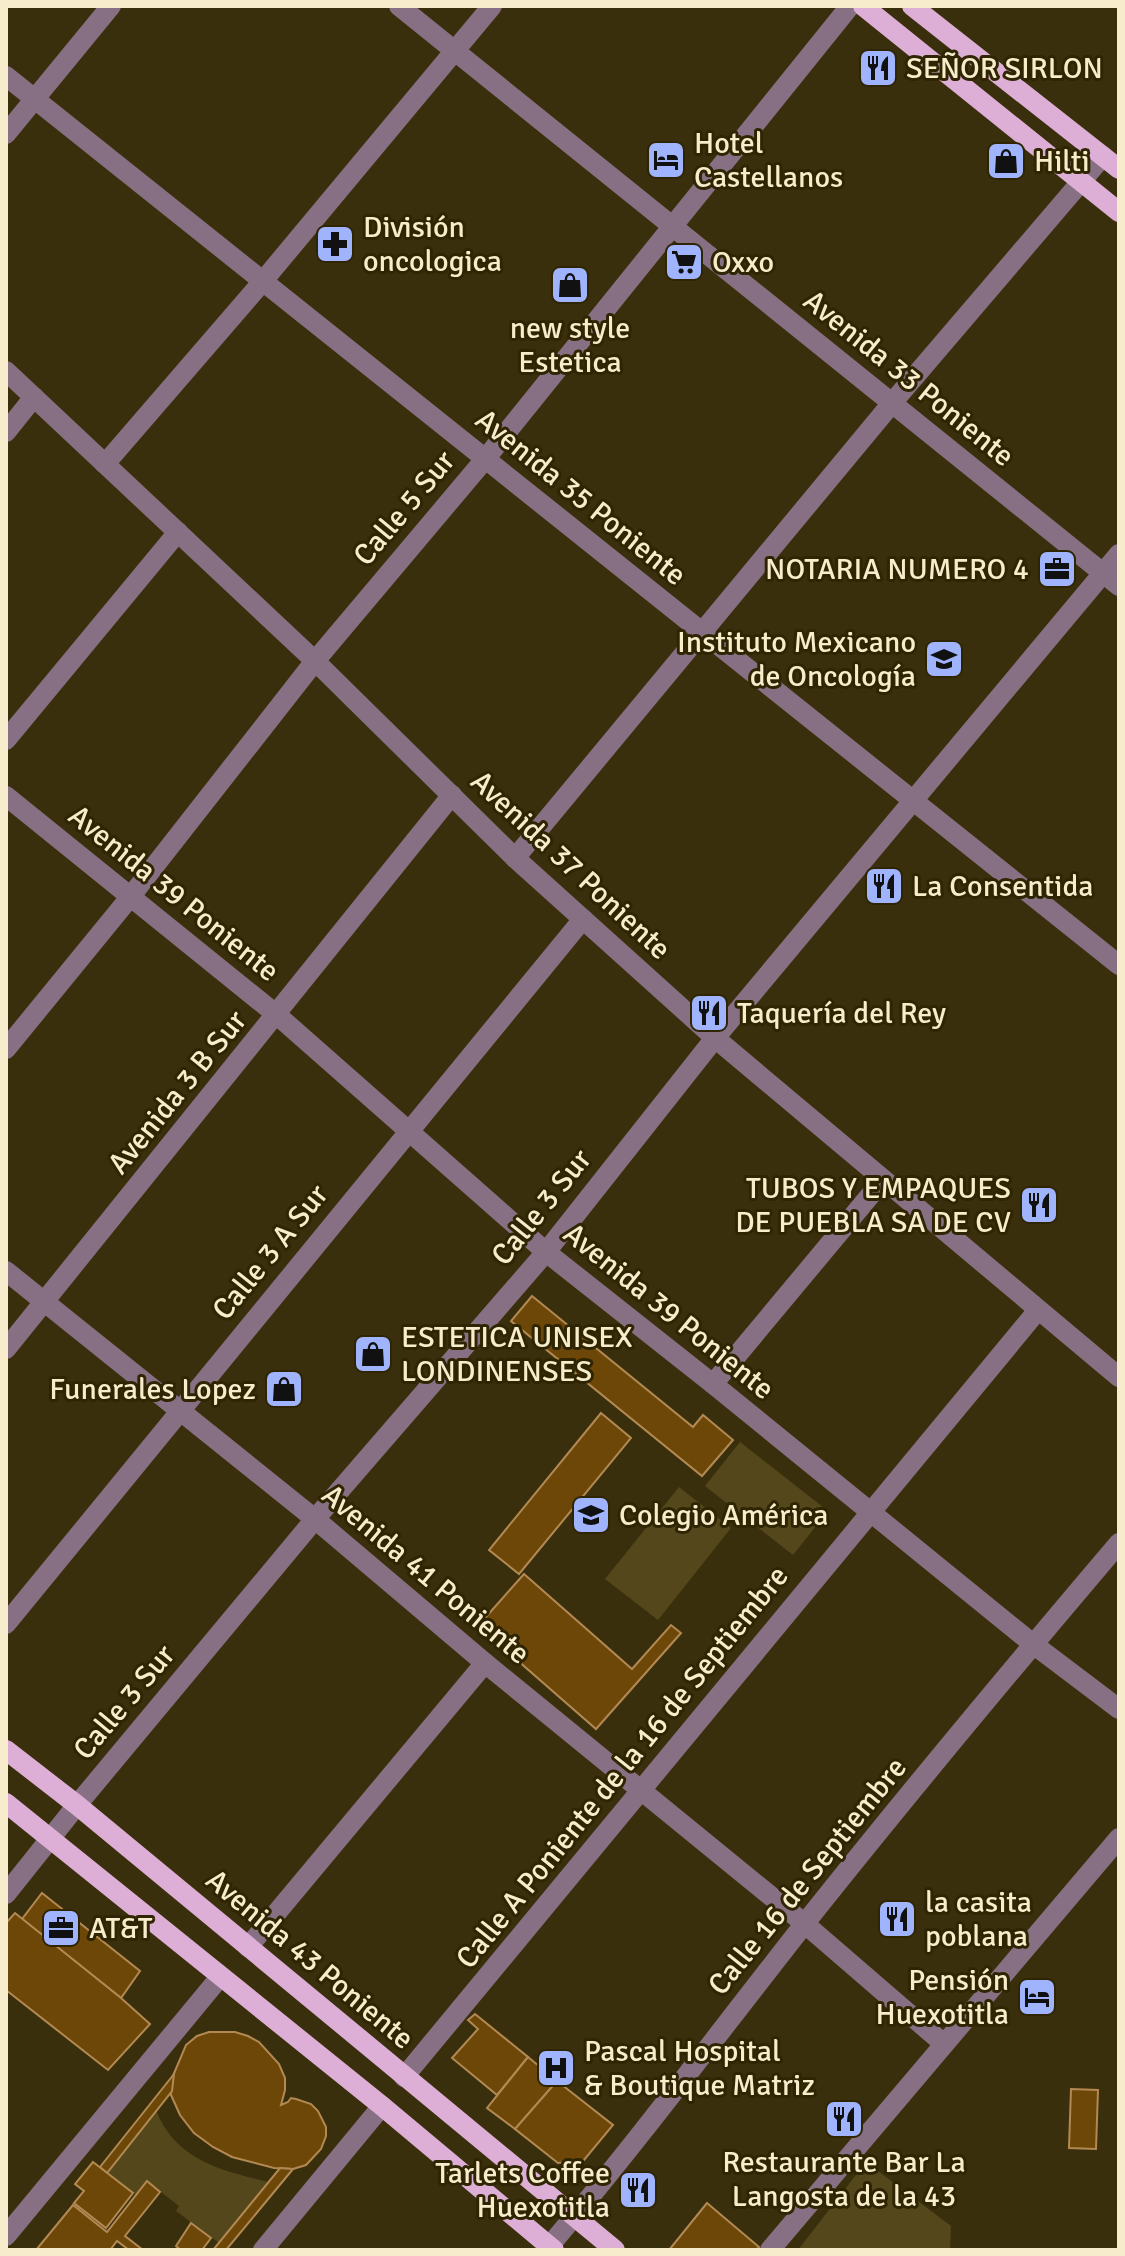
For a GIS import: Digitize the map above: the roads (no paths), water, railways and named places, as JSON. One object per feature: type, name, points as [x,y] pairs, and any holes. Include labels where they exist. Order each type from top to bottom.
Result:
[{"type":"main road","points":[[863,6],[1119,212]]},
{"type":"main road","points":[[912,6],[1111,163]]},
{"type":"main road","name":"Avenida 43 Poniente","points":[[6,1750],[77,1805],[615,2250]]},
{"type":"main road","points":[[6,1803],[382,2106],[549,2249]]},
{"type":"street","points":[[6,134],[111,6]]},
{"type":"street","name":"Avenida 33 Poniente","points":[[399,6],[1111,579]]},
{"type":"street","points":[[105,464],[263,281],[492,6]]},
{"type":"street","name":"Calle 5 Sur","points":[[6,1049],[131,896],[315,661],[486,458],[850,6]]},
{"type":"street","name":"Avenida 35 Poniente","points":[[6,76],[1119,965]]},
{"type":"street","points":[[515,858],[892,403],[1081,182],[1111,163]]},
{"type":"street","name":"Avenida 37 Poniente","points":[[6,371],[315,661],[515,858],[715,1038],[1119,1377]]},
{"type":"street","points":[[6,432],[34,397]]},
{"type":"street","points":[[6,740],[178,532]]},
{"type":"street","name":"Calle 3 Sur","points":[[6,1894],[315,1519],[546,1252],[715,1038],[914,801],[1111,579],[1119,554]]},
{"type":"street","name":"Avenida 3 B Sur","points":[[6,1349],[452,795]]},
{"type":"street","name":"Avenida 39 Poniente","points":[[6,796],[277,1015],[546,1252],[1033,1644],[1119,1709]]},
{"type":"street","name":"Calle 3 A Sur","points":[[6,1624],[583,919]]},
{"type":"street","points":[[713,1384],[883,1180]]},
{"type":"street","name":"Avenida 41 Poniente","points":[[6,1271],[315,1519],[485,1663],[805,1924],[944,2044]]},
{"type":"street","name":"Calle A Poniente de la 16 de Septiembre","points":[[404,2077],[1038,1310]]},
{"type":"street","name":"Calle 16 de Septiembre","points":[[549,2249],[805,1924],[1119,1543]]},
{"type":"street","points":[[248,1947],[485,1663]]},
{"type":"street","points":[[770,2250],[1119,1838]]},
{"type":"street","points":[[6,2236],[220,1977]]},
{"type":"street","points":[[263,2250],[382,2106]]},
{"type":"place","name":"SEÑOR SIRLON","points":[[878,68]]},
{"type":"place","name":"Hotel Castellanos","points":[[666,160]]},
{"type":"place","name":"Hilti","points":[[1006,161]]},
{"type":"place","name":"División oncologica","points":[[335,244]]},
{"type":"place","name":"Oxxo","points":[[684,262]]},
{"type":"place","name":"new style Estetica","points":[[570,285]]},
{"type":"place","name":"NOTARIA NUMERO 4","points":[[1057,569]]},
{"type":"place","name":"Instituto Mexicano de Oncología","points":[[944,659]]},
{"type":"place","name":"La Consentida","points":[[884,886]]},
{"type":"place","name":"Taquería del Rey","points":[[709,1013]]},
{"type":"place","name":"TUBOS Y EMPAQUES DE PUEBLA SA DE CV","points":[[1039,1205]]},
{"type":"place","name":"ESTETICA UNISEX LONDINENSES","points":[[373,1354]]},
{"type":"place","name":"Funerales Lopez","points":[[284,1389]]},
{"type":"place","name":"Colegio América","points":[[591,1515]]},
{"type":"place","name":"la casita poblana","points":[[897,1919]]},
{"type":"place","name":"AT&T","points":[[61,1928]]},
{"type":"place","name":"Pensión Huexotitla","points":[[1037,1997]]},
{"type":"place","name":"Pascal Hospital & Boutique Matriz","points":[[556,2068]]},
{"type":"place","name":"Restaurante Bar La Langosta de la 43","points":[[844,2119]]},
{"type":"place","name":"Tarlets Coffee Huexotitla","points":[[638,2190]]}]
